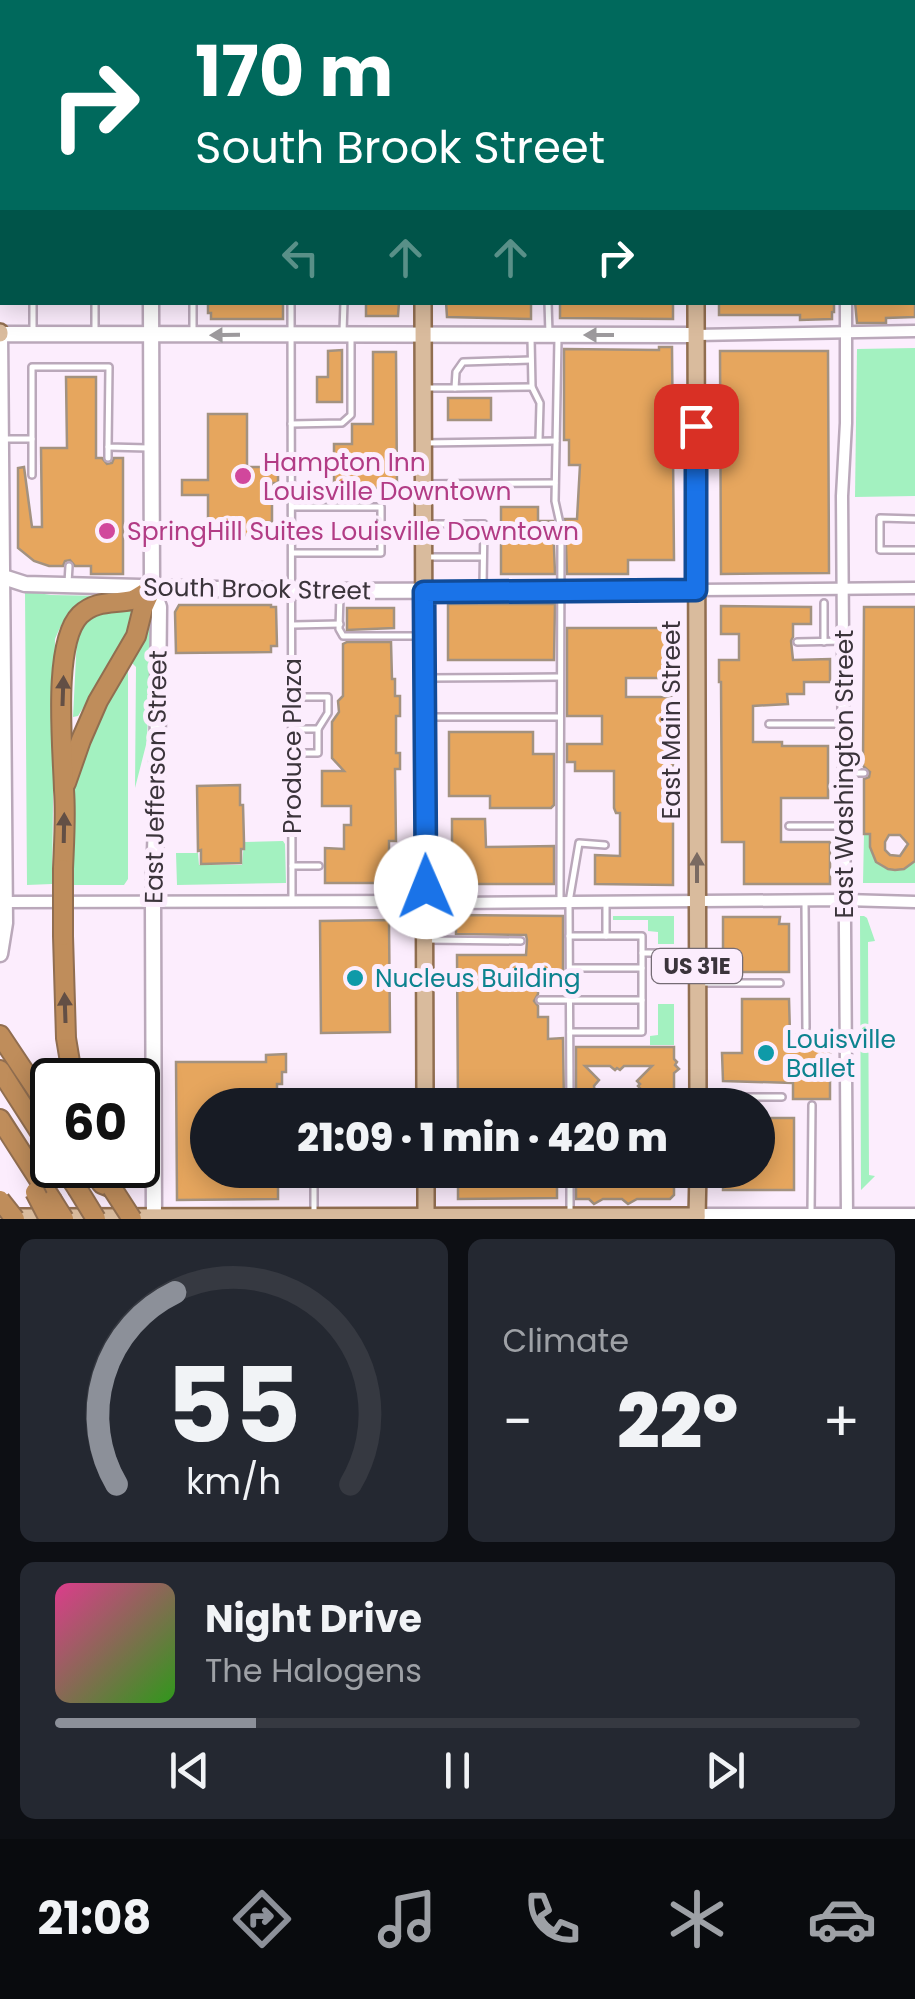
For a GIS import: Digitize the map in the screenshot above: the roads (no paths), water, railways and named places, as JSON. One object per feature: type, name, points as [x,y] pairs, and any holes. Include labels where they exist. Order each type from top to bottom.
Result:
[{"type":"highway","points":[[64,788],[98,701],[136,636],[152,588]]},
{"type":"highway","points":[[69,1058],[61,764],[64,652],[70,628],[80,614],[110,601],[132,600],[152,588]]},
{"type":"highway","points":[[0,1036],[30,1080]]},
{"type":"highway","points":[[0,1070],[30,1117]]},
{"type":"highway","points":[[0,1119],[45,1204],[64,1219]]},
{"type":"highway","points":[[76,1188],[96,1219]]},
{"type":"highway","points":[[112,1188],[132,1219]]},
{"type":"highway","points":[[0,1200],[14,1219]]},
{"type":"main road","points":[[423,305],[426,1088]]},
{"type":"main road","name":"US 31E","points":[[696,305],[696,335]]},
{"type":"main road","name":"East Main Street","points":[[696,335],[698,1088]]},
{"type":"main road","points":[[426,1188],[426,1218]]},
{"type":"main road","points":[[0,1217],[697,1218],[698,1188]]},
{"type":"street","name":"East Jefferson Street","points":[[151,305],[152,588],[159,608],[153,901],[154,1218]]},
{"type":"street","name":"East Washington Street","points":[[846,305],[842,496],[847,1216]]},
{"type":"street","points":[[0,954],[6,924],[0,333],[696,335],[915,331]]},
{"type":"street","name":"South Brook Street","points":[[0,576],[26,584],[292,592],[696,590]]},
{"type":"street","points":[[696,590],[915,588]]},
{"type":"street","points":[[3,902],[915,902]]},
{"type":"street","points":[[697,1218],[915,1216]]},
{"type":"lane","points":[[33,305],[33,334]]},
{"type":"lane","points":[[95,305],[95,335]]},
{"type":"lane","points":[[193,305],[193,335]]},
{"type":"lane","name":"Produce Plaza","points":[[291,305],[292,901]]},
{"type":"lane","points":[[291,424],[342,423],[351,415],[344,305]]},
{"type":"lane","points":[[548,305],[553,335],[555,500],[561,528],[560,718],[569,936],[570,1088]]},
{"type":"lane","points":[[531,335],[532,387],[540,403],[540,441]]},
{"type":"lane","points":[[455,388],[458,367],[467,361],[532,360]]},
{"type":"lane","points":[[32,476],[32,367],[108,368],[108,458]]},
{"type":"lane","points":[[423,388],[532,387]]},
{"type":"lane","points":[[0,438],[32,439]]},
{"type":"lane","points":[[423,443],[556,441]]},
{"type":"lane","points":[[108,447],[151,448]]},
{"type":"lane","points":[[424,484],[556,484]]},
{"type":"lane","points":[[292,507],[381,507],[381,553],[292,553]]},
{"type":"lane","points":[[915,519],[880,518],[880,550],[915,550]]},
{"type":"lane","points":[[424,524],[484,524],[484,591]]},
{"type":"lane","points":[[424,557],[484,557]]},
{"type":"lane","points":[[68,586],[69,566]]},
{"type":"lane","points":[[340,592],[343,636],[424,636]]},
{"type":"lane","points":[[824,604],[824,642]]},
{"type":"lane","points":[[292,625],[340,624]]},
{"type":"lane","points":[[797,642],[843,641]]},
{"type":"lane","points":[[424,678],[560,677]]},
{"type":"lane","points":[[292,697],[328,697],[328,713],[318,729],[318,753],[292,753]]},
{"type":"lane","points":[[424,718],[560,718]]},
{"type":"lane","points":[[769,724],[844,724]]},
{"type":"lane","points":[[292,729],[318,729]]},
{"type":"lane","points":[[844,773],[864,773]]},
{"type":"lane","points":[[790,826],[844,826]]},
{"type":"lane","points":[[565,902],[580,843],[605,845]]},
{"type":"lane","points":[[292,866],[318,866]]},
{"type":"lane","points":[[805,900],[806,1028]]},
{"type":"lane","points":[[606,902],[606,936]]},
{"type":"lane","points":[[569,936],[642,936],[642,1032],[570,1032]]},
{"type":"lane","points":[[425,940],[520,941]]},
{"type":"lane","points":[[642,953],[697,953]]},
{"type":"lane","points":[[569,968],[642,968]]},
{"type":"lane","points":[[697,982],[780,983]]},
{"type":"lane","points":[[540,1000],[642,1000]]},
{"type":"lane","points":[[775,1097],[782,1097]]},
{"type":"lane","points":[[811,1216],[812,1105]]},
{"type":"lane","points":[[314,1188],[314,1217]]},
{"type":"lane","points":[[565,1217],[568,1188]]},
{"type":"place","name":"Hampton Inn Louisville Downtown","points":[[243,476]]},
{"type":"place","name":"SpringHill Suites Louisville Downtown","points":[[107,531]]},
{"type":"place","name":"Nucleus Building","points":[[355,978]]},
{"type":"place","name":"Louisville Ballet","points":[[766,1053]]}]
